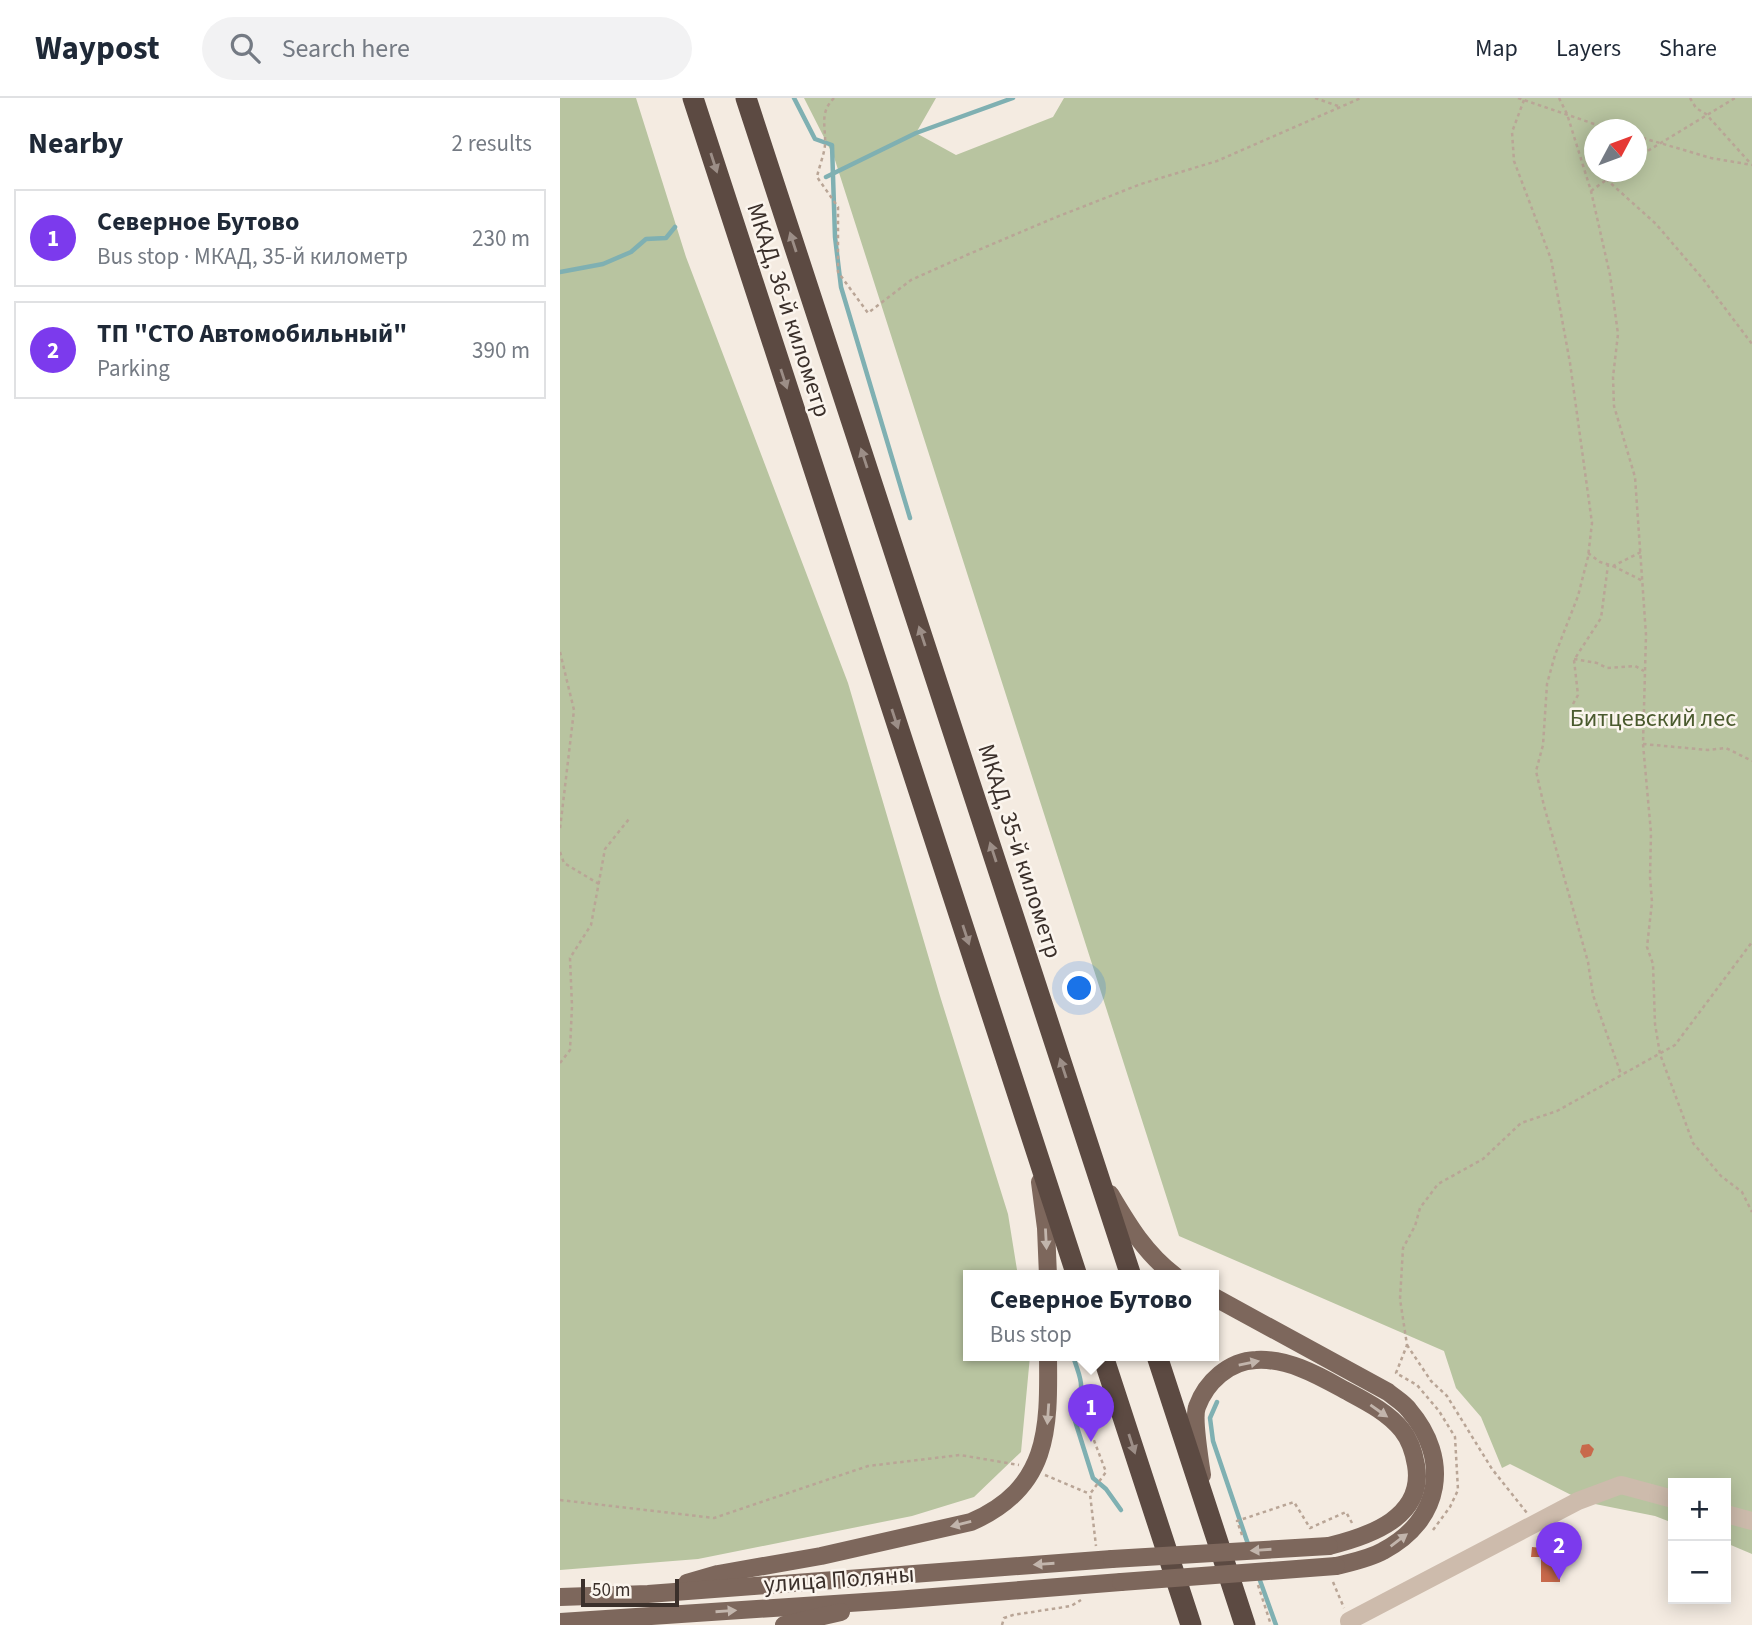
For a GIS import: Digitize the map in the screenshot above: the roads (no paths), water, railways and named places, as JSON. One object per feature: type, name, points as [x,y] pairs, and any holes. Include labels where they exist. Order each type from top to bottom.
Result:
[{"type":"highway","name":"МКАД, 36-й километр","points":[[693,98],[1027,1124]]},
{"type":"highway","name":"МКАД, 36-й километр","points":[[746,98],[885,523]]},
{"type":"highway","name":"МКАД, 35-й километр","points":[[885,523],[1129,1270]]},
{"type":"highway","points":[[1027,1124],[1075,1270]]},
{"type":"highway","points":[[1105,1361],[1191,1625]]},
{"type":"highway","points":[[1159,1361],[1245,1625]]},
{"type":"main road","points":[[1027,1124],[1040,1183],[1048,1270]]},
{"type":"main road","points":[[1084,1133],[1110,1194],[1131,1230],[1155,1261],[1167,1270]]},
{"type":"main road","name":"улица Поляны","points":[[560,1622],[895,1600],[1336,1566],[1367,1558],[1385,1550],[1406,1535],[1421,1519],[1431,1502],[1436,1478],[1434,1457],[1409,1408],[1388,1392],[1219,1300]]},
{"type":"main road","name":"улица Поляны","points":[[560,1597],[648,1594],[1112,1559],[1329,1546],[1380,1530],[1397,1518],[1414,1495],[1418,1475],[1413,1452],[1403,1431],[1383,1412],[1320,1376],[1290,1364],[1256,1360],[1225,1369],[1206,1389],[1195,1409],[1204,1500]]},
{"type":"main road","points":[[648,1594],[718,1574],[821,1556],[971,1522],[990,1514],[1018,1491],[1032,1469],[1046,1434],[1049,1412],[1048,1361]]},
{"type":"main road","points":[[784,1625],[895,1600]]},
{"type":"lane","points":[[1350,1625],[1349,1621],[1578,1501],[1621,1485],[1668,1498]]},
{"type":"lane","points":[[1731,1515],[1752,1521]]},
{"type":"waterway","points":[[794,98],[815,139],[832,145],[835,237],[841,287],[910,518]]},
{"type":"waterway","points":[[826,177],[916,133],[1013,98]]},
{"type":"waterway","points":[[560,272],[603,264],[631,252],[646,239],[666,238],[675,227]]},
{"type":"waterway","points":[[1075,1361],[1081,1389],[1071,1408],[1093,1478],[1106,1489],[1121,1510]]},
{"type":"waterway","points":[[1217,1402],[1210,1418],[1213,1441],[1249,1547]]},
{"type":"waterway","points":[[1258,1575],[1276,1625]]},
{"type":"place","name":"Северное Бутово","points":[[1091,1442]]},
{"type":"place","name":"ТП \"СТО Автомобильный\"","points":[[1559,1580]]},
{"type":"park label","name":"Битцевский лес","points":[[1653,718]]}]
